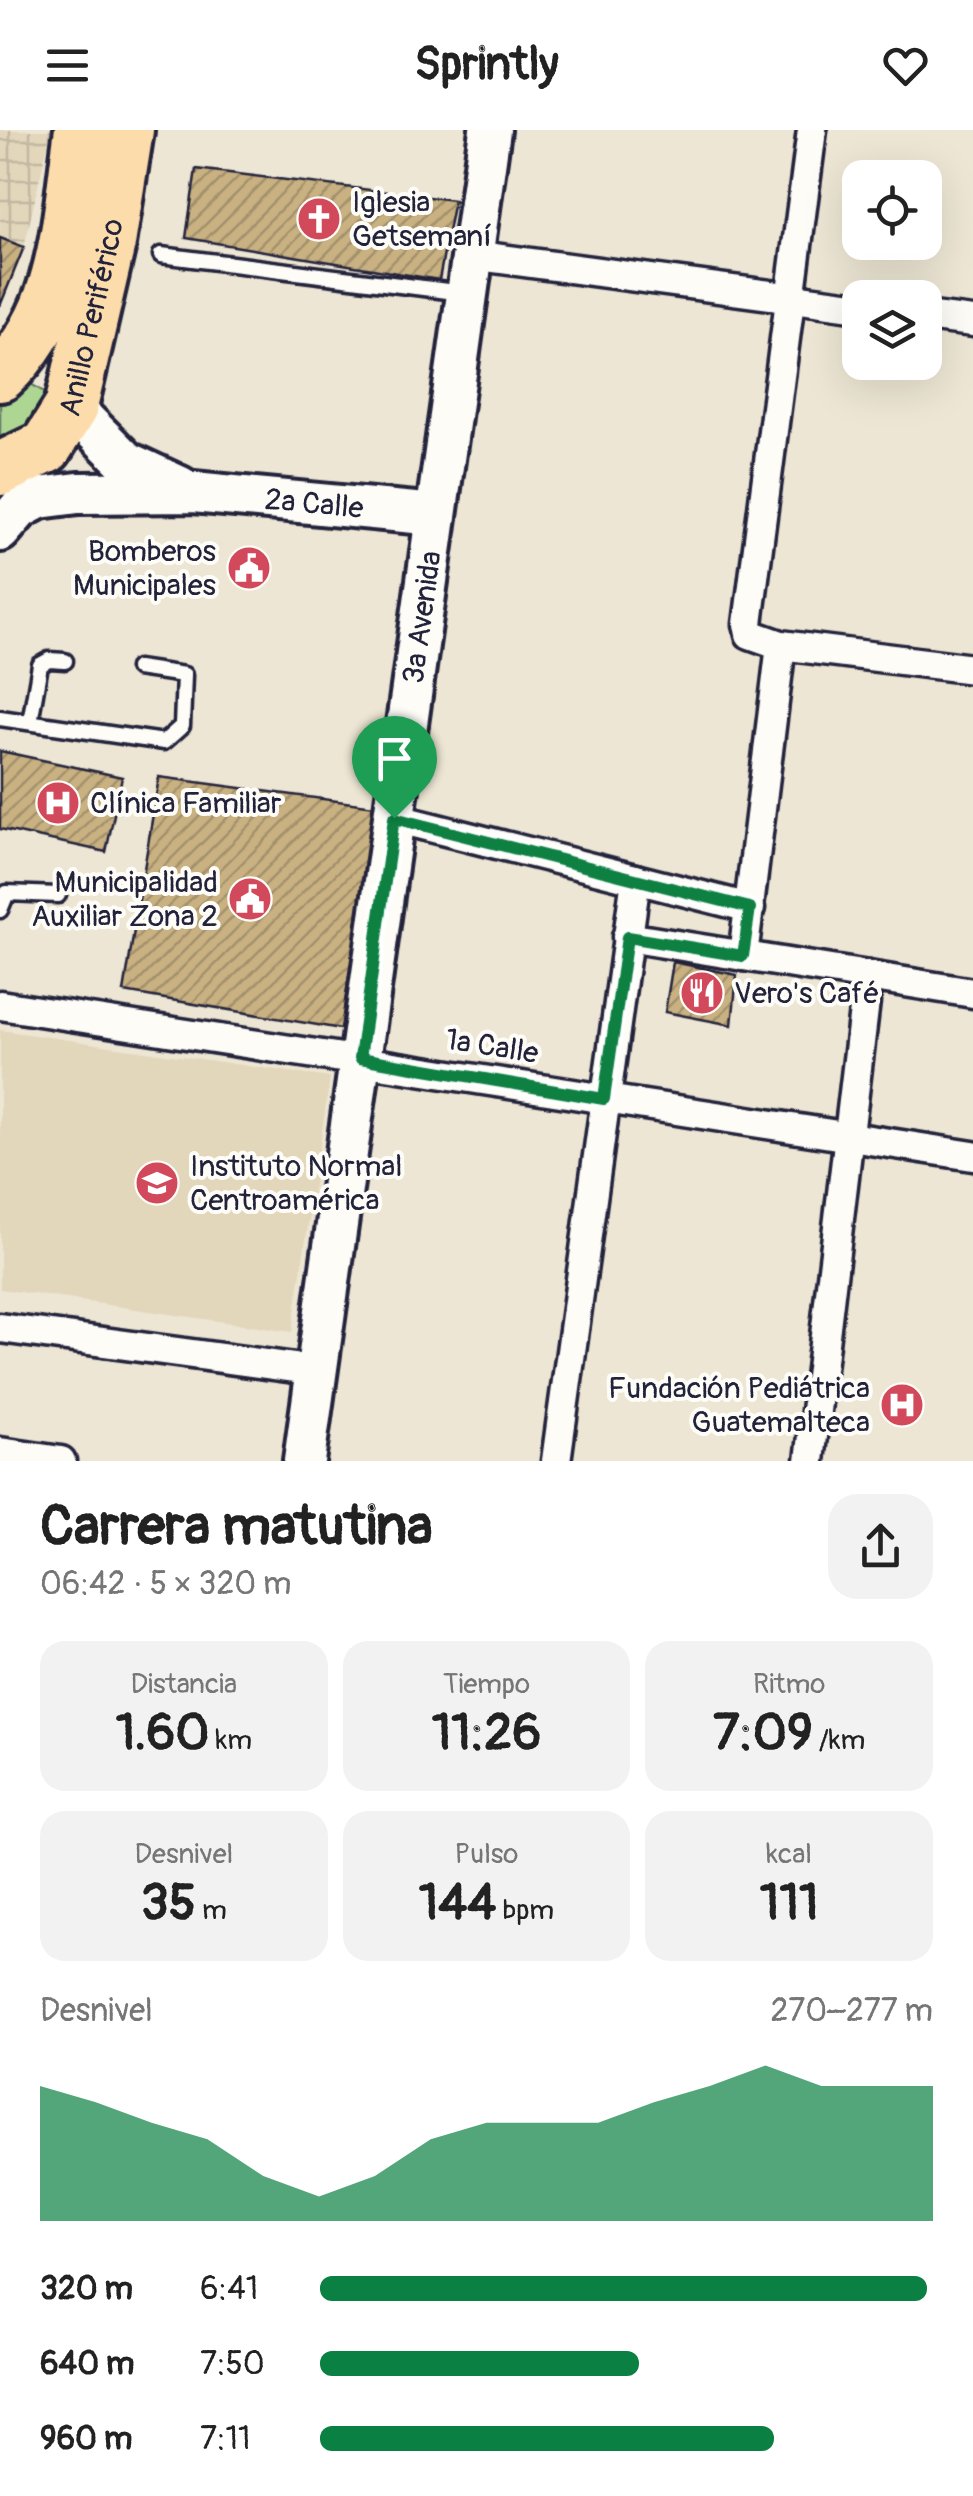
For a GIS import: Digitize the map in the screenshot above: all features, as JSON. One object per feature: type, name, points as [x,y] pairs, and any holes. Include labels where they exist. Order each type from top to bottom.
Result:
[{"type":"highway","name":"Anillo Periférico","points":[[0,469],[46,447],[71,408],[100,275],[104,138]]},
{"type":"highway","name":"Anillo Periférico","points":[[0,375],[34,340],[104,138]]},
{"type":"street","name":"3a Avenida","points":[[304,1461],[490,130]]},
{"type":"street","points":[[812,130],[748,624],[750,634],[781,645],[973,668]]},
{"type":"street","points":[[470,274],[842,305]]},
{"type":"street","points":[[942,318],[973,322]]},
{"type":"street","name":"2a Calle","points":[[71,408],[126,462],[193,492]]},
{"type":"street","name":"2a Calle","points":[[0,531],[20,508],[50,496],[193,492],[436,515]]},
{"type":"street","points":[[743,956],[781,645]]},
{"type":"street","points":[[394,818],[750,908]]},
{"type":"street","points":[[556,1461],[636,879]]},
{"type":"street","points":[[627,937],[973,993]]},
{"type":"street","points":[[810,1461],[852,1137],[868,976]]},
{"type":"street","name":"1a Calle","points":[[0,1004],[973,1156]]},
{"type":"street","points":[[0,1328],[317,1370]]},
{"type":"street","points":[[0,1452],[61,1461]]},
{"type":"lane","points":[[162,255],[470,274]]},
{"type":"lane","points":[[30,722],[40,665],[48,660],[65,661]]},
{"type":"lane","points":[[0,718],[164,742],[175,737],[182,726],[184,676],[137,668]]},
{"type":"lane","points":[[0,910],[6,893],[58,895]]},
{"type":"shaded area","points":[[0,130],[51,130],[24,247],[0,238]]},
{"type":"shaded area","name":"Instituto Normal Centroamérica","points":[[0,1030],[330,1078],[292,1332],[0,1289]]},
{"type":"green space","points":[[21,378],[49,395],[55,417],[0,449],[0,382]]},
{"type":"building","name":"Iglesia Getsemaní","points":[[196,169],[454,200],[439,280],[186,238]]},
{"type":"building","points":[[0,238],[24,247],[0,306]]},
{"type":"building","name":"Clínica Familiar","points":[[0,751],[122,777],[106,852],[0,829]]},
{"type":"building","name":"Municipalidad Auxiliar Zona 2","points":[[159,777],[375,806],[341,1029],[124,992]]},
{"type":"building","name":"Vero's Café","points":[[673,962],[737,975],[732,1025],[665,1012]]},
{"type":"place","name":"Iglesia Getsemaní","points":[[319,219]]},
{"type":"place","name":"Bomberos Municipales","points":[[249,568]]},
{"type":"place","name":"Clínica Familiar","points":[[58,803]]},
{"type":"place","name":"Municipalidad Auxiliar Zona 2","points":[[250,899]]},
{"type":"place","name":"Vero's Café","points":[[702,993]]},
{"type":"place","name":"Instituto Normal Centroamérica","points":[[157,1183]]},
{"type":"place","name":"Fundación Pediátrica Guatemalteca","points":[[902,1405]]},
{"type":"route","points":[[394,818],[750,908],[743,956],[627,937],[604,1099],[360,1058],[394,818]]}]
